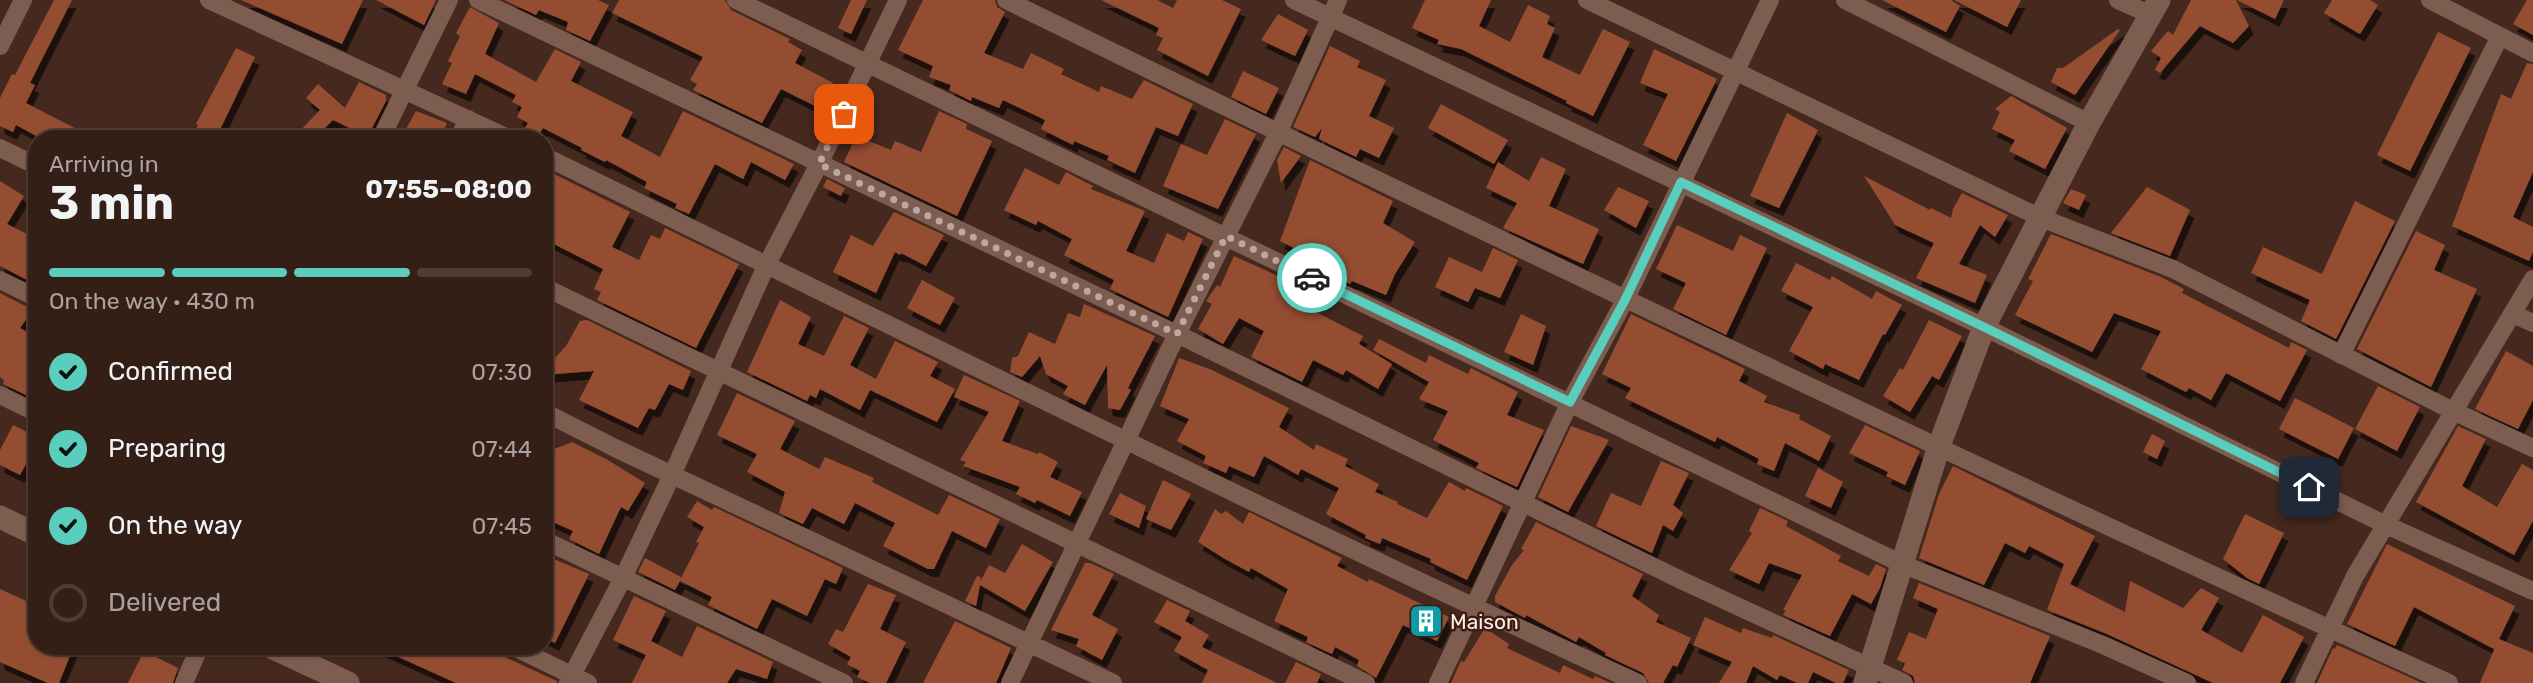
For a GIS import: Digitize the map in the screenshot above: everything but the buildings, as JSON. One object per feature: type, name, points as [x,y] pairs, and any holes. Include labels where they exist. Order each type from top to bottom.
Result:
[{"type":"street","points":[[0,46],[5,25],[23,0]]},
{"type":"street","points":[[209,0],[491,130]]},
{"type":"street","points":[[385,130],[449,0]]},
{"type":"street","points":[[478,0],[1177,334],[1685,582],[1868,676],[1904,683]]},
{"type":"street","points":[[736,0],[1902,564],[2103,645],[2186,683]]},
{"type":"street","points":[[570,679],[672,475],[765,266],[869,64],[898,0]]},
{"type":"street","points":[[1006,0],[1771,370],[1939,446],[2174,559],[2449,683]]},
{"type":"street","points":[[1294,0],[1984,327],[2384,524],[2533,592]]},
{"type":"street","points":[[1010,683],[1075,542],[1278,132],[1338,0]]},
{"type":"street","points":[[1587,0],[2041,218],[2173,269],[2453,411],[2533,448]]},
{"type":"street","points":[[1438,683],[1570,402],[1625,300],[1770,0]]},
{"type":"street","points":[[1845,0],[2089,123]]},
{"type":"street","points":[[1868,676],[1939,446],[1984,327],[2089,123],[2155,8],[2118,0]]},
{"type":"street","points":[[2430,0],[2533,53]]},
{"type":"street","points":[[2342,355],[2500,36]]},
{"type":"street","points":[[463,130],[468,119]]},
{"type":"street","points":[[0,148],[28,162]]},
{"type":"street","points":[[553,160],[765,266],[1472,607],[1638,683]]},
{"type":"street","points":[[2304,683],[2355,576],[2384,524],[2533,279]]},
{"type":"street","points":[[0,280],[28,294]]},
{"type":"street","points":[[553,291],[1366,683]]},
{"type":"street","points":[[2513,314],[2533,323]]},
{"type":"street","points":[[0,395],[28,409]]},
{"type":"street","points":[[553,416],[1113,683]]},
{"type":"street","points":[[0,517],[28,531]]},
{"type":"street","points":[[553,544],[844,683]]},
{"type":"street","points":[[184,683],[196,655]]},
{"type":"street","points":[[288,655],[348,683]]},
{"type":"street","points":[[528,655],[570,679],[588,683]]},
{"type":"way so far","points":[[844,114],[819,164],[1177,334],[1226,236],[1312,278]]},
{"type":"place","name":"Maison","points":[[1426,621]]},
{"type":"route","points":[[1312,278],[1570,402],[1625,300],[1681,182],[2309,487]]}]
